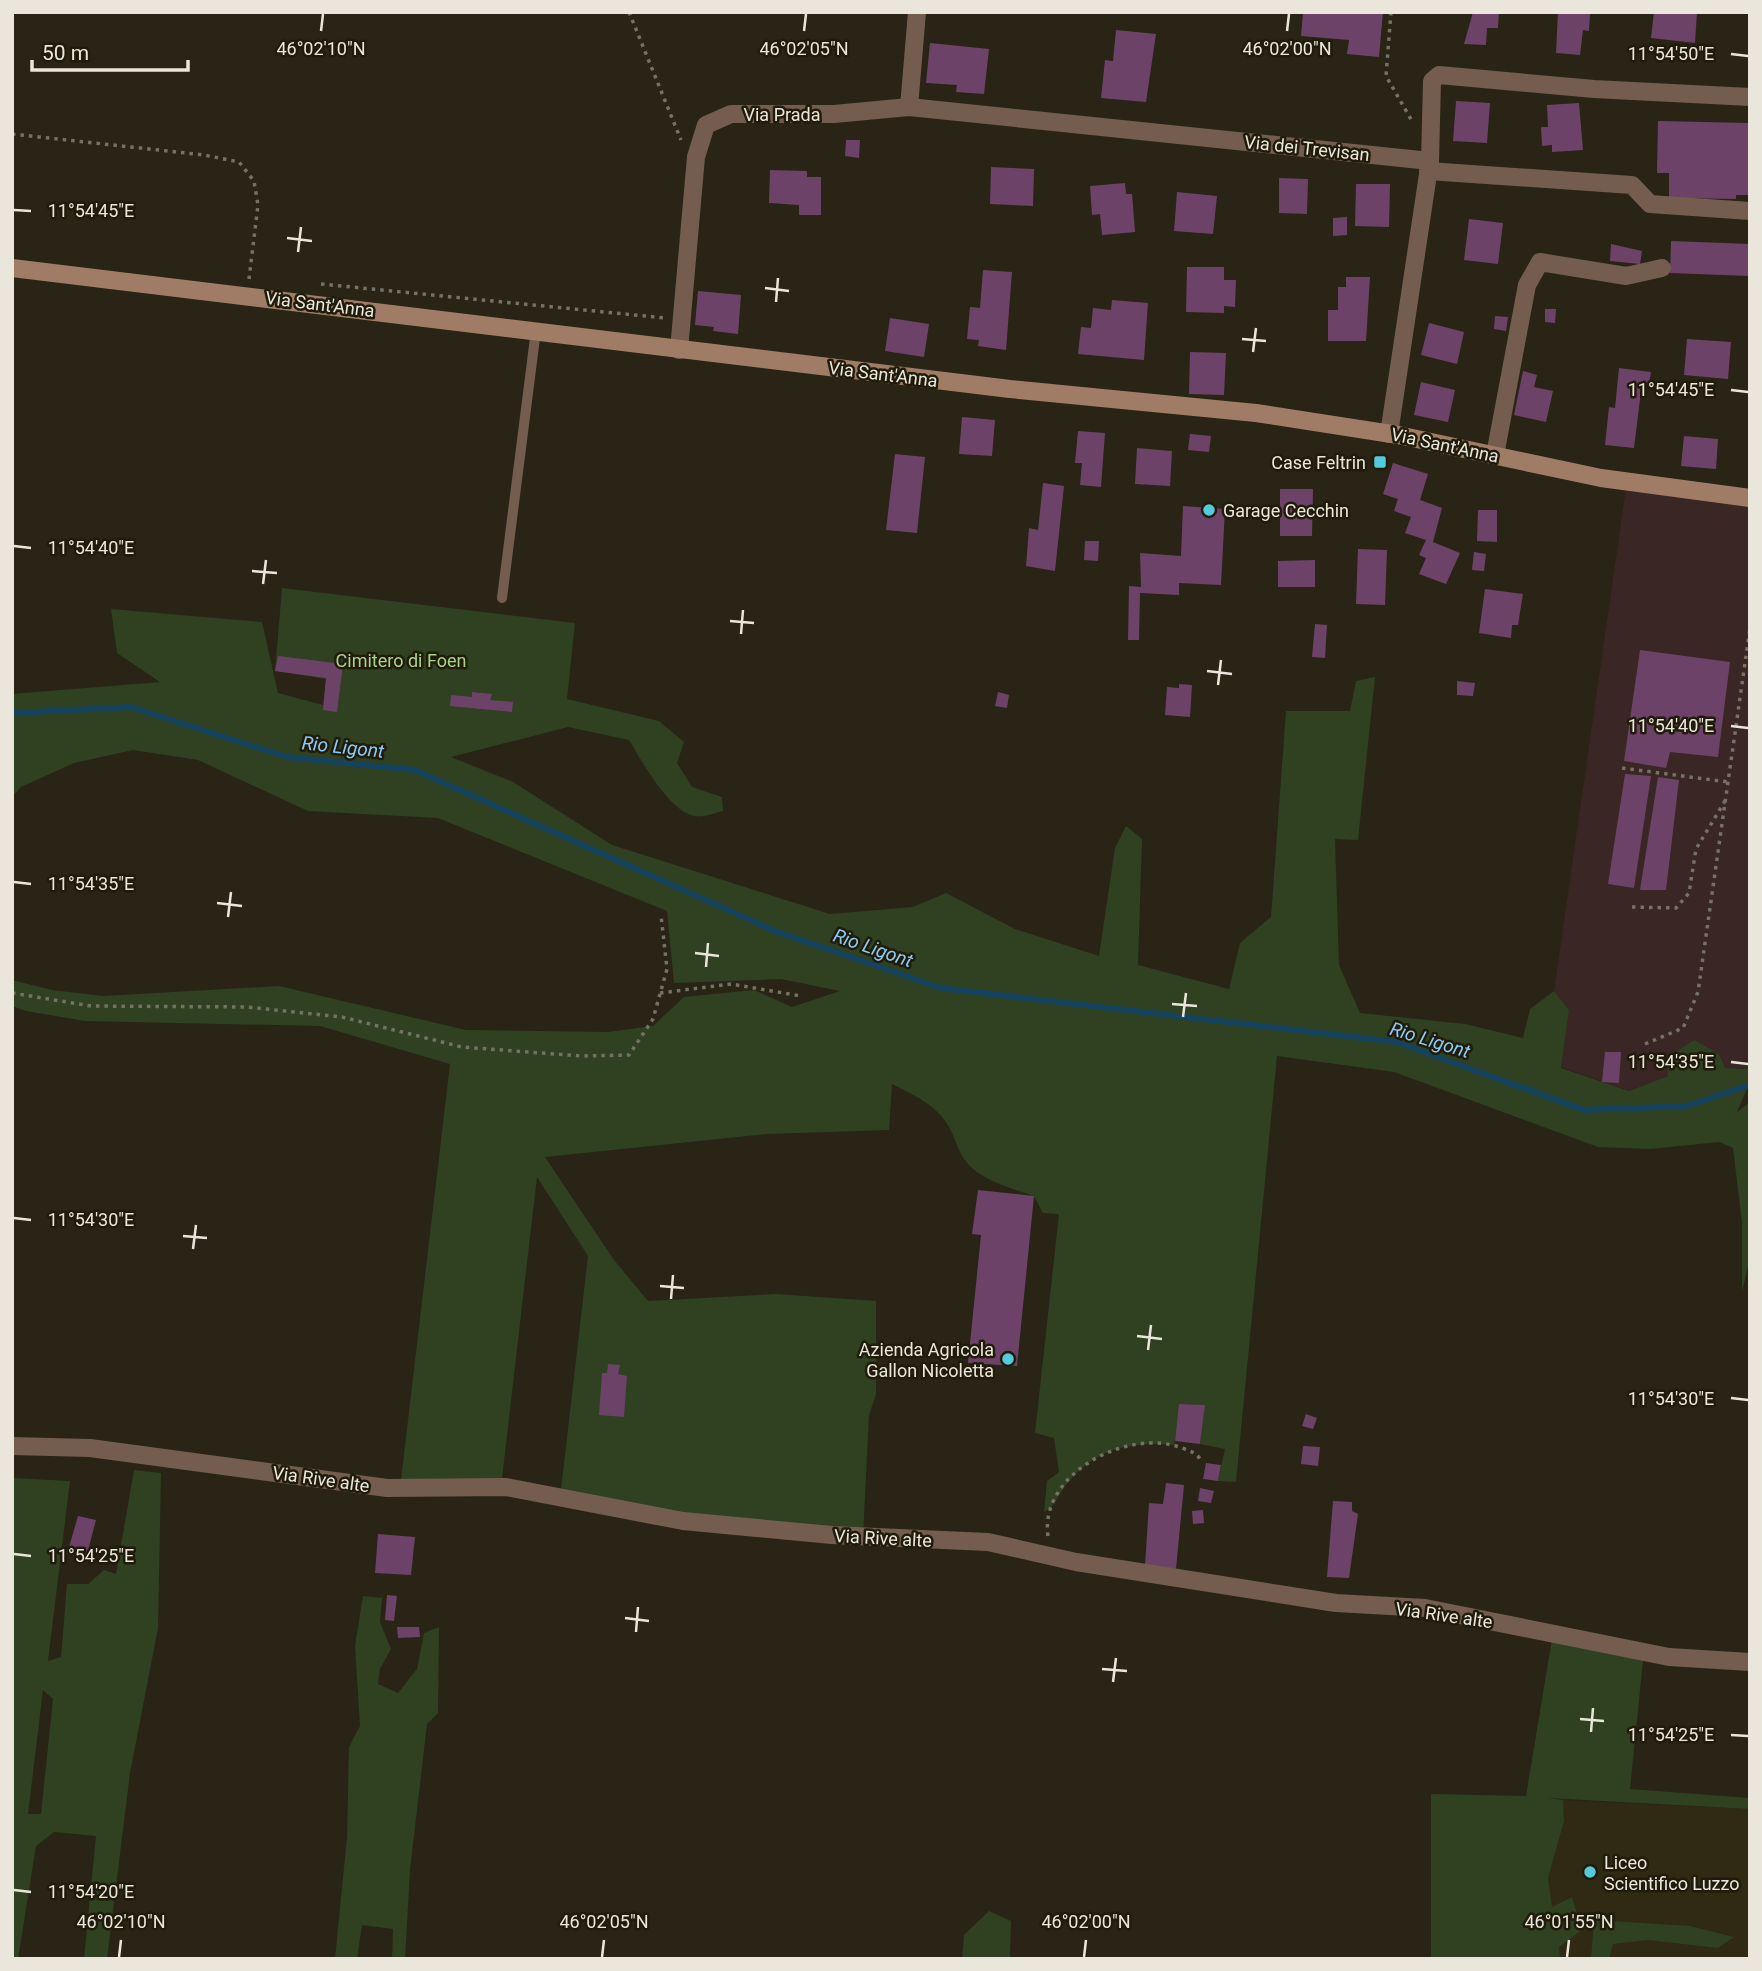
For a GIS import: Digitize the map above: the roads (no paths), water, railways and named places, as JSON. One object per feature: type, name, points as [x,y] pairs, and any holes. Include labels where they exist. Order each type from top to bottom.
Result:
[{"type":"main road","name":"Via Sant'Anna","points":[[12,268],[248,286],[679,350],[1010,389],[1256,414],[1389,434],[1601,478],[1750,498]]},
{"type":"street","points":[[909,107],[916,12]]},
{"type":"street","points":[[1389,434],[1429,159],[1432,82],[1439,75],[1594,89],[1750,97]]},
{"type":"street","name":"Via Prada","points":[[679,350],[696,158],[706,125],[732,114],[834,114],[909,107]]},
{"type":"street","name":"Via dei Trevisan","points":[[909,107],[1429,159],[1632,186],[1650,204],[1750,211]]},
{"type":"street","points":[[1494,455],[1527,285],[1540,262],[1626,276],[1662,268]]},
{"type":"street","name":"Via Rive alte","points":[[12,1446],[90,1448],[387,1488],[506,1487],[683,1521],[832,1535],[988,1542],[1052,1556],[1336,1603],[1425,1608],[1669,1657],[1750,1662]]},
{"type":"lane","points":[[502,598],[536,330]]},
{"type":"waterway","name":"Rio Ligont","points":[[12,713],[131,707],[287,757],[415,770],[775,931],[941,988],[1396,1042],[1584,1110],[1686,1106],[1750,1085]]},
{"type":"place","name":"Case Feltrin","points":[[1380,462]]},
{"type":"place","name":"Garage Cecchin","points":[[1209,510]]},
{"type":"place","name":"Azienda Agricola Gallon Nicoletta","points":[[1008,1359]]},
{"type":"place","name":"Liceo Scientifico Luzzo","points":[[1590,1872]]},
{"type":"park label","name":"Cimitero di Foen","points":[[401,660]]}]
